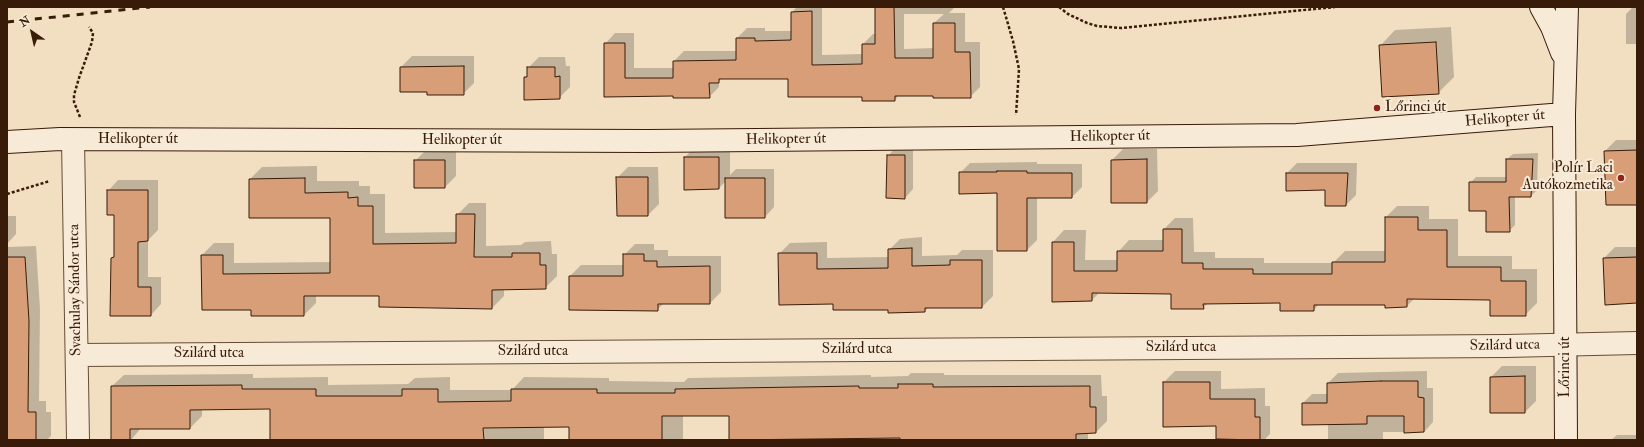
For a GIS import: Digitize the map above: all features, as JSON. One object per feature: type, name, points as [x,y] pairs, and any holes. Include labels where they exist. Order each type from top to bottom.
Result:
[{"type":"street","points":[[1541,7],[1552,27],[1565,60]]},
{"type":"street","name":"Lőrinci út","points":[[1566,440],[1564,114],[1567,7]]},
{"type":"street","name":"Helikopter út","points":[[7,142],[73,140],[657,141],[1297,135],[1564,114]]},
{"type":"street","name":"Svachulay Sándor utca","points":[[73,140],[78,440]]},
{"type":"street","name":"Szilárd utca","points":[[77,355],[1566,345],[1637,343]]},
{"type":"path","points":[[1003,7],[1019,69],[1016,116]]},
{"type":"path","points":[[1059,7],[1072,17],[1086,23],[1097,26],[1121,28],[1335,7]]},
{"type":"path","points":[[83,119],[80,116],[74,102],[78,78],[92,42],[93,33],[89,27]]},
{"type":"path","points":[[7,194],[74,175]]},
{"type":"building","points":[[875,7],[894,7],[895,58],[933,58],[933,23],[955,23],[955,52],[970,52],[971,98],[895,96],[895,101],[862,101],[862,97],[788,97],[788,79],[719,79],[719,83],[709,83],[710,98],[673,98],[673,96],[604,97],[604,43],[625,43],[625,78],[673,78],[673,61],[736,60],[736,38],[755,38],[755,41],[791,40],[791,12],[812,11],[812,65],[862,64],[862,44],[875,44]]},
{"type":"building","points":[[1436,42],[1439,94],[1382,97],[1379,45]]},
{"type":"building","points":[[464,66],[464,95],[427,95],[427,92],[400,92],[400,67]]},
{"type":"building","points":[[527,67],[555,67],[555,77],[560,76],[560,99],[524,100],[524,77],[527,77]]},
{"type":"building","name":"Polír Laci Autókozmetika","points":[[1637,150],[1637,205],[1606,205],[1604,151]]},
{"type":"building","points":[[887,155],[905,155],[905,199],[886,198]]},
{"type":"building","points":[[684,157],[719,157],[719,189],[684,190]]},
{"type":"building","points":[[1147,159],[1147,203],[1111,203],[1111,160]]},
{"type":"building","points":[[1506,159],[1533,159],[1531,197],[1509,197],[1510,232],[1486,232],[1486,211],[1469,211],[1469,182],[1506,182]]},
{"type":"building","points":[[414,160],[445,160],[445,188],[414,188]]},
{"type":"building","points":[[997,171],[1072,173],[1072,198],[1027,198],[1027,251],[997,251],[997,193],[959,194],[959,172]]},
{"type":"building","points":[[1286,173],[1348,173],[1346,206],[1325,206],[1325,190],[1286,191]]},
{"type":"building","points":[[616,177],[648,177],[648,216],[617,216]]},
{"type":"building","points":[[305,178],[305,193],[348,192],[348,198],[358,197],[358,206],[373,206],[373,244],[456,243],[456,214],[475,214],[474,257],[512,257],[512,253],[540,253],[540,265],[546,265],[546,289],[492,290],[492,309],[379,307],[379,296],[304,296],[304,316],[251,316],[251,310],[202,310],[201,255],[223,255],[223,274],[330,273],[330,218],[249,218],[249,179]]},
{"type":"building","points":[[725,178],[765,178],[765,218],[725,218]]},
{"type":"building","points":[[107,190],[148,190],[148,241],[138,242],[138,287],[151,287],[151,316],[110,316],[111,258],[114,257],[114,215],[107,215]]},
{"type":"building","points":[[1385,217],[1418,217],[1418,230],[1447,230],[1447,267],[1501,267],[1501,281],[1526,281],[1526,316],[1490,316],[1490,300],[1407,299],[1407,307],[1385,308],[1385,305],[1314,305],[1314,311],[1280,311],[1280,303],[1203,304],[1204,309],[1171,309],[1171,294],[1092,293],[1092,301],[1052,302],[1052,242],[1074,242],[1074,271],[1117,271],[1117,251],[1163,251],[1163,229],[1182,229],[1182,263],[1203,263],[1203,269],[1253,269],[1253,274],[1332,274],[1332,262],[1385,262]]},
{"type":"building","points":[[912,248],[912,266],[950,265],[950,260],[982,260],[982,308],[925,308],[925,312],[888,313],[888,310],[833,310],[833,304],[779,305],[778,253],[817,253],[817,269],[888,268],[888,249]]},
{"type":"building","points":[[623,254],[644,254],[644,261],[657,261],[657,267],[710,266],[710,304],[658,304],[658,311],[569,310],[569,276],[623,276]]},
{"type":"building","points":[[7,257],[25,257],[29,321],[28,412],[36,412],[36,440],[7,440]]},
{"type":"building","points":[[1637,257],[1637,303],[1605,305],[1603,258]]},
{"type":"building","points":[[1525,376],[1525,413],[1490,413],[1490,377]]},
{"type":"building","points":[[1418,381],[1418,397],[1424,398],[1424,432],[1404,433],[1404,416],[1367,416],[1367,424],[1302,425],[1302,403],[1327,403],[1327,383]]},
{"type":"building","points":[[1163,382],[1210,382],[1210,399],[1255,399],[1255,417],[1260,417],[1260,440],[1216,439],[1216,426],[1163,427]]},
{"type":"building","points":[[898,384],[933,384],[933,387],[1090,386],[1090,407],[1096,407],[1096,433],[1076,434],[1076,440],[900,440],[900,438],[729,440],[729,416],[662,416],[662,440],[569,440],[569,427],[483,428],[484,440],[270,440],[270,409],[190,410],[190,429],[130,429],[130,440],[111,440],[111,386],[242,385],[242,389],[316,389],[316,396],[402,396],[402,389],[438,389],[438,402],[511,401],[511,389],[597,389],[597,393],[675,393],[675,389],[859,386],[859,388],[898,388]]},
{"type":"railway","points":[[7,22],[150,7]]},
{"type":"place","name":"Lőrinci út","points":[[1377,108]]},
{"type":"place","name":"Polír Laci Autókozmetika","points":[[1621,178]]}]
